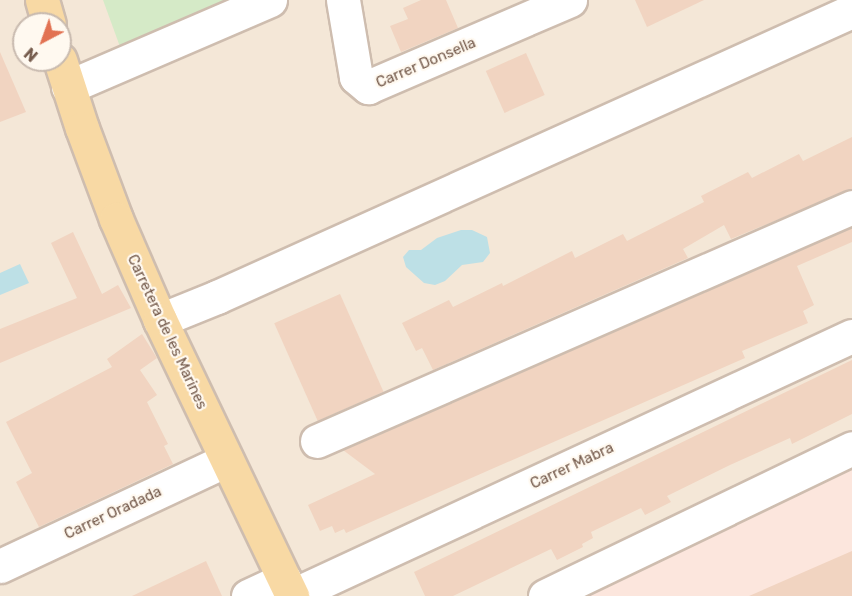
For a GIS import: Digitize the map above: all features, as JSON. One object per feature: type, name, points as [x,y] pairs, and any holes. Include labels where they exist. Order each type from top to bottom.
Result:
[{"type":"main road","name":"Carretera de les Marines","points":[[64,74],[116,219],[160,320],[289,592]]},
{"type":"street","points":[[64,74],[270,0]]},
{"type":"street","name":"Carrer Donsella","points":[[343,0],[356,77],[368,87],[570,0]]},
{"type":"street","points":[[160,320],[217,297],[852,11]]},
{"type":"street","points":[[317,441],[852,207]]},
{"type":"street","name":"Carrer Mabra","points":[[248,596],[289,592],[852,336]]},
{"type":"street","points":[[545,596],[852,448]]},
{"type":"street","name":"Carrer Oradada","points":[[0,566],[226,460]]},
{"type":"shaded area","points":[[0,0],[852,0],[852,596],[0,596]]},
{"type":"shaded area","points":[[852,466],[852,596],[586,596]]},
{"type":"green space","points":[[103,0],[241,0],[123,55]]},
{"type":"water","points":[[461,230],[472,230],[487,237],[490,253],[483,262],[462,265],[445,281],[435,285],[424,283],[406,267],[403,257],[409,250],[421,250],[437,238]]},
{"type":"water","points":[[20,264],[29,283],[0,295],[0,273]]},
{"type":"building","points":[[421,0],[446,0],[458,28],[401,52],[390,26],[408,19],[403,8]]},
{"type":"building","points":[[635,0],[704,0],[647,27]]},
{"type":"building","points":[[0,52],[26,112],[0,122]]},
{"type":"building","points":[[526,53],[545,95],[505,113],[486,71]]},
{"type":"building","points":[[852,137],[852,189],[731,239],[724,225],[683,249],[688,258],[433,370],[422,348],[416,351],[402,323],[449,300],[453,307],[502,283],[503,286],[572,251],[575,258],[623,234],[627,241],[704,202],[701,196],[748,172],[752,178],[799,154],[803,161]]},
{"type":"building","points":[[852,227],[852,242],[797,266],[814,305],[803,311],[808,323],[742,351],[745,358],[346,533],[344,529],[335,533],[332,526],[320,531],[308,505],[375,474],[343,450]]},
{"type":"building","points":[[73,232],[102,294],[118,285],[131,308],[0,363],[0,329],[77,298],[51,243]]},
{"type":"building","points":[[340,294],[384,392],[318,421],[274,323]]},
{"type":"building","points":[[142,334],[157,358],[140,370],[157,395],[147,402],[168,444],[164,446],[173,464],[39,527],[16,482],[32,473],[6,422],[112,367],[107,359]]},
{"type":"building","points":[[852,360],[852,414],[792,444],[790,438],[730,465],[667,496],[671,502],[645,515],[641,508],[591,532],[593,538],[582,544],[583,547],[557,560],[551,549],[453,596],[425,596],[414,572]]},
{"type":"building","points":[[852,551],[852,596],[749,596]]},
{"type":"building","points":[[206,561],[222,596],[132,596]]}]
